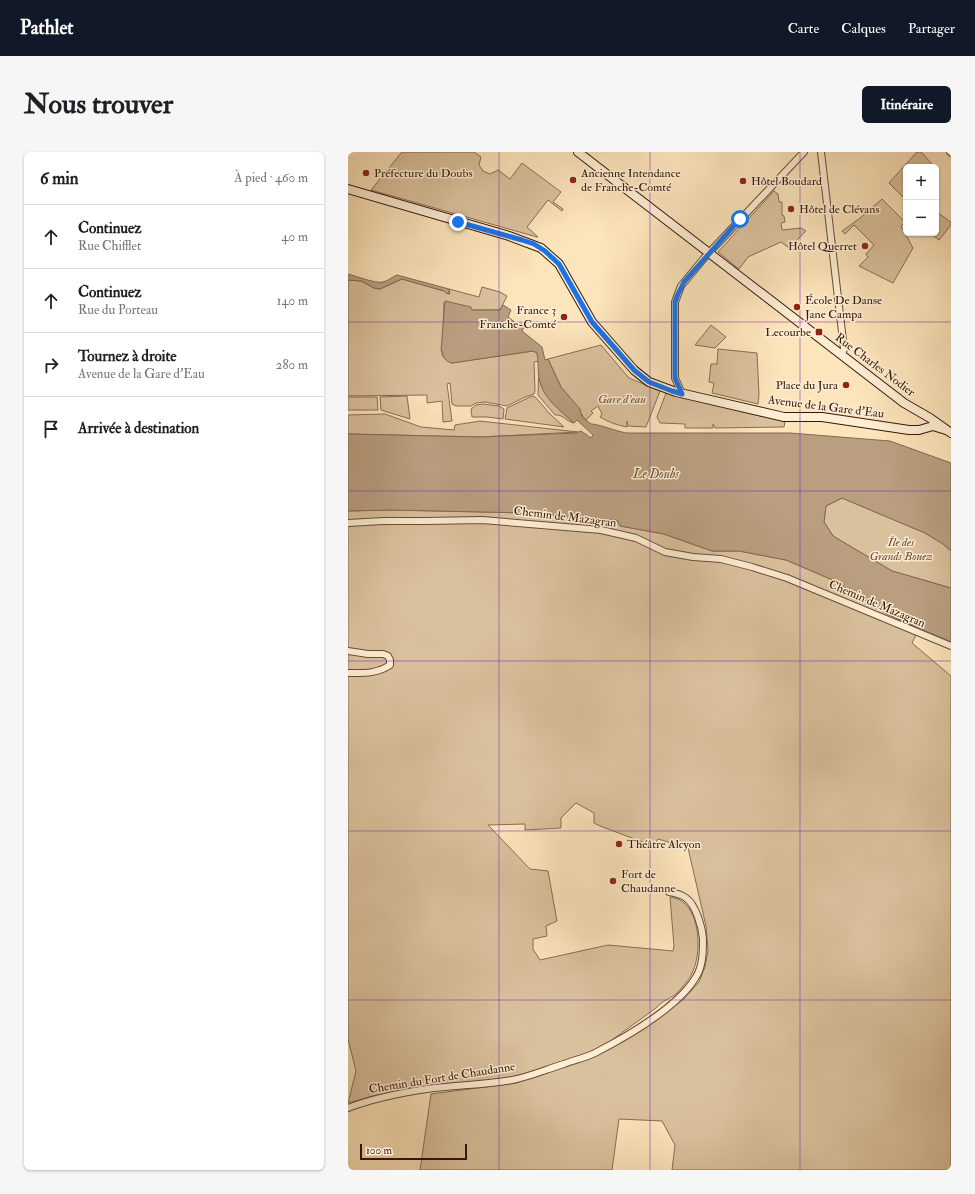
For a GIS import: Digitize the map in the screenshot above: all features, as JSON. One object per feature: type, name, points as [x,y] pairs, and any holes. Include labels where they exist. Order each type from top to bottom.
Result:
[{"type":"main road","name":"Rue Charles Nodier","points":[[578,152],[904,403],[930,418],[948,432]]},
{"type":"main road","name":"Avenue de la Gare d'Eau","points":[[348,189],[522,240],[534,244],[545,251],[559,264],[592,322],[634,370],[649,382],[682,394],[784,416],[822,416],[909,430],[919,430],[933,426],[948,432]]},
{"type":"street","points":[[682,394],[675,378],[675,302],[684,282],[709,253],[804,152]]},
{"type":"street","points":[[820,153],[844,349],[842,355]]},
{"type":"street","name":"Chemin de Mazagran","points":[[348,523],[383,521],[482,520],[601,530],[636,538],[665,552],[693,557],[721,559],[780,576],[951,646]]},
{"type":"street","points":[[348,651],[368,654],[383,654],[388,656],[390,665],[383,669],[371,672],[348,674]]},
{"type":"street","name":"Chemin du Fort de Chaudanne","points":[[348,1108],[370,1100],[428,1089],[512,1080],[594,1053],[640,1027],[668,1007],[684,992],[696,977],[701,966],[703,937],[700,921],[692,904],[687,898],[669,892]]},
{"type":"green space","points":[[402,152],[474,152],[481,157],[479,165],[483,171],[490,174],[498,170],[510,179],[522,163],[561,192],[553,202],[563,209],[562,211],[548,200],[527,227],[537,237],[371,190]]},
{"type":"green space","points":[[917,152],[921,152],[932,164],[906,164]]},
{"type":"green space","points":[[903,168],[903,197],[889,183]]},
{"type":"green space","points":[[774,191],[778,194],[779,202],[782,202],[782,215],[784,216],[785,222],[781,223],[782,230],[801,228],[806,231],[789,248],[781,242],[748,257],[739,269],[718,252]]},
{"type":"green space","points":[[882,199],[903,220],[903,224],[901,226],[903,230],[903,236],[906,236],[913,248],[893,283],[859,266],[868,257],[866,254],[874,245],[854,225],[845,234],[842,231],[859,219]]},
{"type":"green space","points":[[939,214],[951,222],[951,225],[939,240],[934,236],[939,236]]},
{"type":"green space","points":[[402,279],[450,294],[449,289],[479,297],[482,287],[500,292],[507,296],[500,310],[471,310],[444,303],[442,355],[446,360],[452,363],[533,351],[537,353],[539,361],[534,362],[534,394],[507,406],[485,402],[476,403],[471,406],[456,406],[452,404],[450,383],[447,384],[452,421],[443,422],[442,401],[427,403],[427,395],[348,396],[348,280],[361,281],[374,288],[380,289]]},
{"type":"green space","points":[[711,325],[726,337],[715,348],[695,345]]},
{"type":"green space","name":"Gare d'eau","points":[[601,345],[629,378],[660,391],[646,427],[628,426],[627,421],[627,427],[610,422],[600,417],[602,414],[598,406],[591,411],[593,413],[586,420],[561,387],[548,359]]},
{"type":"green space","points":[[718,349],[757,353],[758,404],[712,393],[714,383],[709,382],[711,364],[717,364]]},
{"type":"green space","points":[[539,362],[539,379],[545,393],[549,399],[574,423],[555,415],[538,395]]},
{"type":"green space","points":[[666,393],[785,422],[784,427],[715,428],[713,424],[713,428],[685,428],[685,424],[660,423],[657,417]]},
{"type":"green space","points":[[407,396],[410,419],[381,410],[380,397]]},
{"type":"green space","points":[[532,396],[535,397],[564,427],[505,419],[507,408]]},
{"type":"green space","points":[[348,397],[377,397],[378,410],[348,410]]},
{"type":"green space","points":[[483,404],[499,406],[504,409],[503,419],[472,417],[471,409],[476,405]]},
{"type":"green space","points":[[385,414],[421,427],[454,430],[455,425],[480,421],[578,432],[480,437],[348,434],[348,415]]},
{"type":"green space","name":"Île des Grands Bouez","points":[[842,498],[925,533],[943,544],[951,551],[951,588],[892,571],[833,536],[824,522],[826,506]]},
{"type":"green space","points":[[391,510],[528,513],[617,520],[620,526],[664,534],[712,551],[739,551],[786,560],[835,581],[887,614],[919,629],[912,643],[951,676],[951,1170],[672,1170],[675,1145],[662,1121],[619,1119],[612,1170],[420,1170],[431,1094],[516,1083],[596,1056],[642,1030],[684,999],[699,982],[705,967],[708,950],[706,926],[688,848],[658,839],[653,846],[600,826],[594,823],[594,813],[576,803],[561,818],[561,828],[525,830],[525,824],[488,825],[530,869],[548,871],[557,921],[546,926],[547,936],[533,939],[533,949],[540,960],[608,945],[673,951],[674,946],[670,897],[676,898],[684,903],[690,910],[697,929],[698,952],[693,972],[688,980],[676,994],[594,1053],[512,1080],[431,1086],[373,1096],[348,1103],[356,1071],[348,1039],[348,511]]},
{"type":"water","points":[[348,274],[371,281],[380,282],[387,281],[397,275],[449,289],[449,294],[444,291],[402,279],[380,289],[374,288],[361,281],[348,280]]},
{"type":"water","name":"Le Doubs","points":[[445,301],[471,307],[472,310],[500,310],[503,305],[511,310],[508,317],[517,324],[523,323],[525,325],[522,331],[542,347],[545,360],[548,359],[561,387],[580,409],[582,417],[591,424],[626,433],[790,433],[890,441],[951,463],[951,551],[943,544],[925,533],[842,498],[826,506],[824,522],[833,536],[892,571],[951,588],[951,642],[887,614],[835,581],[786,560],[739,551],[712,551],[664,534],[620,526],[617,520],[528,513],[391,510],[348,511],[348,434],[480,437],[576,433],[581,431],[591,438],[593,435],[577,420],[574,423],[549,400],[542,388],[539,378],[537,353],[533,351],[452,363],[446,360],[441,351]]},
{"type":"place","name":"Préfecture du Doubs","points":[[366,173]]},
{"type":"place","name":"Ancienne Intendance de Franche-Comté","points":[[573,180]]},
{"type":"place","name":"Hôtel Boudard","points":[[743,181]]},
{"type":"place","name":"Hôtel de Clévans","points":[[791,209]]},
{"type":"place","name":"Hôtel Querret","points":[[865,246]]},
{"type":"place","name":"École De Danse Jane Campa","points":[[797,307]]},
{"type":"place","name":"France 3 Franche-Comté","points":[[564,317]]},
{"type":"place","name":"Lecourbe","points":[[819,332]]},
{"type":"place","name":"Place du Jura","points":[[846,385]]},
{"type":"place","name":"Théâtre Alcyon","points":[[619,844]]},
{"type":"place","name":"Fort de Chaudanne","points":[[613,881]]},
{"type":"route","points":[[458,222],[534,244],[545,251],[559,264],[592,322],[634,370],[649,382],[682,394],[675,378],[675,302],[684,282],[740,219]]}]
